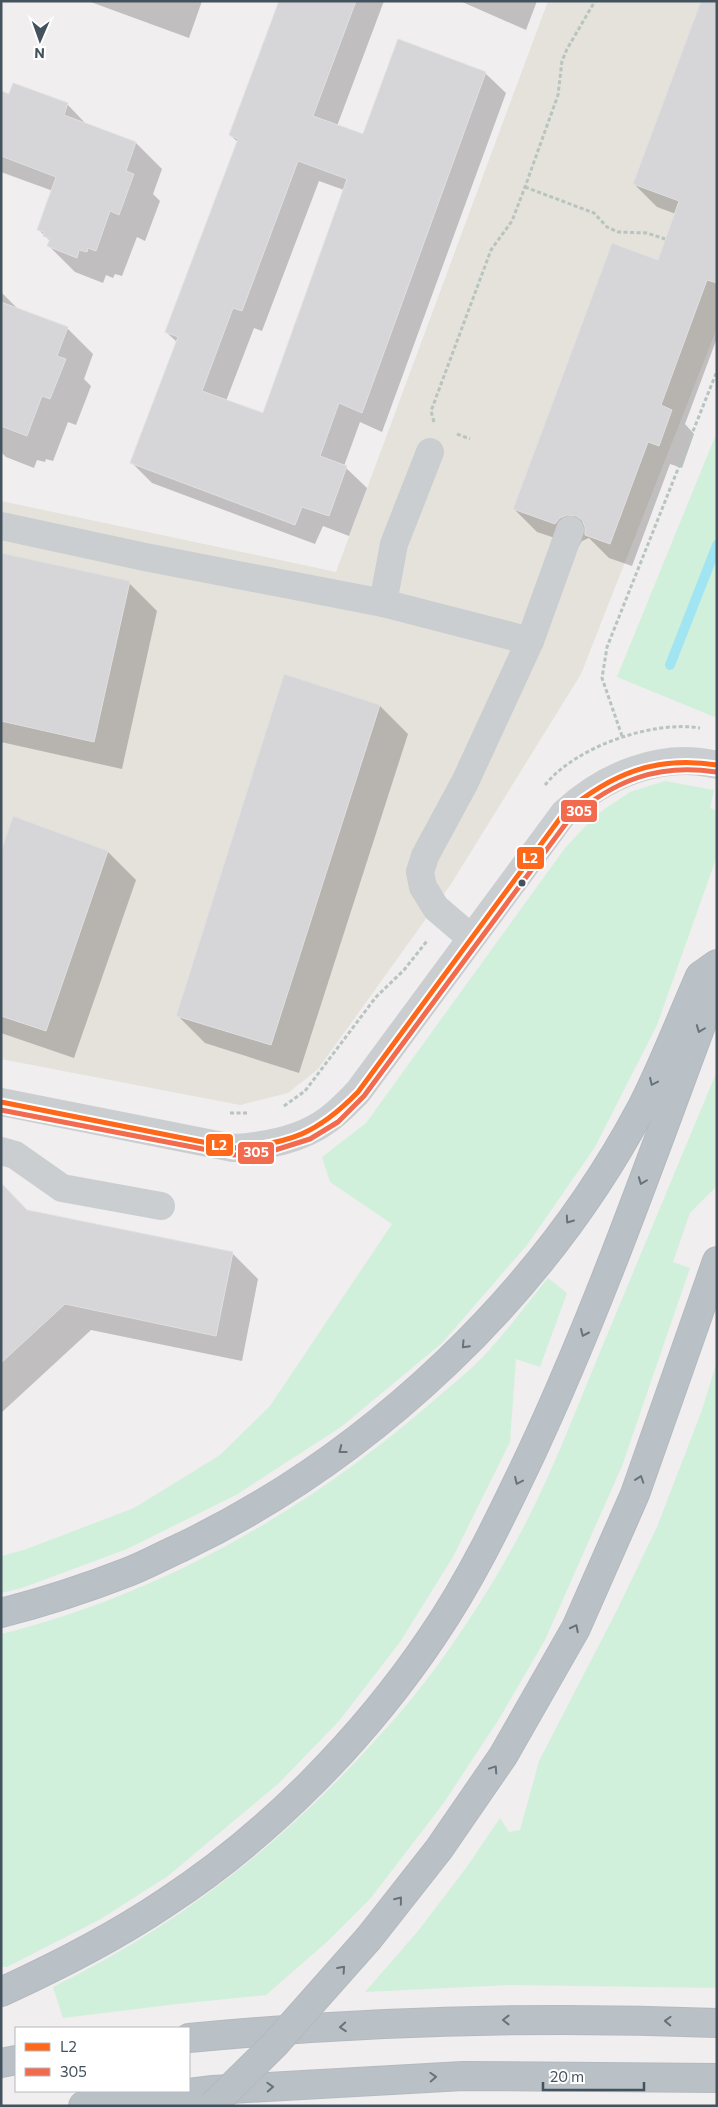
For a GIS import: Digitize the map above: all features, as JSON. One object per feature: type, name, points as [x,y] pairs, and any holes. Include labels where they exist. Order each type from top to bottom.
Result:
[{"type":"highway","points":[[1,1613],[44,1602],[130,1571],[210,1533],[275,1497],[334,1456],[410,1397],[458,1352],[508,1299],[549,1249],[599,1179],[642,1107],[700,976],[717,964]]},
{"type":"highway","points":[[1,1992],[93,1948],[167,1902],[258,1832],[313,1781],[357,1733],[396,1686],[433,1636],[473,1569],[508,1502],[588,1326],[717,983]]},
{"type":"highway","points":[[212,2106],[275,2044],[369,1938],[439,1849],[503,1756],[576,1628],[635,1494],[717,1261]]},
{"type":"highway","points":[[190,2038],[454,2020],[620,2019],[717,2023]]},
{"type":"highway","points":[[1,2063],[15,2060]]},
{"type":"highway","points":[[83,2106],[213,2090],[463,2076],[717,2078]]},
{"type":"street","points":[[383,603],[394,544],[430,452]]},
{"type":"street","points":[[1,526],[145,557],[383,603],[530,640]]},
{"type":"street","points":[[471,938],[436,908],[423,887],[420,872],[425,856],[465,782],[530,640],[570,530]]},
{"type":"street","points":[[1,1102],[233,1148],[265,1146],[295,1137],[329,1120],[358,1092],[564,813],[581,797],[608,780],[636,769],[672,762],[704,762],[717,765]]},
{"type":"street","points":[[1,1151],[15,1156],[62,1188],[162,1206]]},
{"type":"path","points":[[441,427],[435,424],[431,411],[491,250],[512,221],[525,187],[558,95],[562,61],[595,1]]},
{"type":"path","points":[[525,187],[594,213],[607,226],[618,232],[647,233],[665,239]]},
{"type":"path","points":[[636,769],[622,736],[602,678],[607,647],[717,371]]},
{"type":"path","points":[[453,433],[470,439]]},
{"type":"path","points":[[543,788],[549,780],[582,754],[622,736]]},
{"type":"path","points":[[276,1108],[283,1106],[305,1091],[376,997],[404,970],[446,917]]},
{"type":"path","points":[[228,1113],[252,1112]]},
{"type":"shaded area","points":[[548,1],[717,1],[717,328],[581,674],[451,884],[318,1069],[288,1093],[240,1105],[1,1059],[1,501],[336,572]]},
{"type":"green space","points":[[717,432],[717,718],[617,677]]},
{"type":"green space","points":[[665,781],[714,790],[710,808],[717,811],[717,856],[657,1025],[595,1147],[527,1245],[442,1343],[341,1427],[236,1495],[127,1549],[22,1588],[1,1593],[1,1556],[24,1550],[134,1508],[220,1455],[270,1406],[392,1224],[330,1182],[322,1157],[366,1123],[565,848],[596,815],[630,792]]},
{"type":"green space","points":[[717,1071],[717,1186],[690,1213],[673,1262],[690,1268],[622,1466],[545,1640],[499,1719],[443,1804],[370,1899],[328,1941],[266,1995],[63,2018],[53,1987],[139,1940],[179,1914],[255,1857],[291,1826],[360,1757],[411,1700],[445,1655],[504,1562],[546,1481]]},
{"type":"green space","points":[[548,1278],[567,1293],[540,1367],[516,1359],[510,1442],[453,1557],[400,1642],[339,1721],[279,1783],[168,1876],[99,1920],[7,1967],[1,1967],[1,1634],[61,1617],[119,1596],[230,1544],[284,1512],[335,1478],[384,1441],[464,1374],[492,1347]]},
{"type":"green space","points":[[717,1361],[717,1988],[510,1985],[365,1992],[418,1931],[466,1868],[500,1818],[509,1832],[520,1830],[539,1761],[616,1612],[657,1527],[702,1410]]},
{"type":"building","points":[[279,1],[356,1],[313,116],[363,134],[398,39],[486,72],[362,413],[339,403],[320,456],[347,466],[329,516],[302,507],[295,525],[130,463],[178,337],[165,332],[238,139],[229,135]],"holes":[[[298,161],[347,179],[263,413],[202,391],[233,308],[242,311]]]},
{"type":"building","points":[[701,1],[717,1],[717,283],[707,280],[661,405],[672,410],[659,446],[648,442],[610,544],[585,535],[585,527],[582,520],[576,516],[567,515],[560,518],[555,524],[513,509],[612,243],[658,260],[679,201],[633,184]]},
{"type":"building","points":[[13,83],[68,103],[64,115],[136,142],[126,171],[134,174],[119,215],[110,211],[96,251],[88,248],[87,252],[79,250],[77,258],[47,246],[50,239],[43,236],[44,232],[37,230],[56,177],[1,156],[1,91],[9,94]]},
{"type":"building","points":[[1,302],[68,327],[57,356],[66,359],[50,399],[42,396],[27,436],[1,426]]},
{"type":"building","points":[[1,553],[130,581],[94,742],[1,721]]},
{"type":"building","points":[[284,674],[380,705],[271,1045],[176,1016]]},
{"type":"building","points":[[13,816],[108,851],[46,1031],[1,1016],[1,851]]},
{"type":"building","points":[[1,1183],[27,1210],[233,1252],[216,1336],[65,1304],[1,1363]]},
{"type":"waterway","points":[[670,665],[717,545]]},
{"type":"transit line","name":"L2","points":[[1,1102],[233,1148],[271,1143],[302,1134],[330,1117],[358,1092],[564,813],[599,788],[635,771],[674,763],[717,765]]},
{"type":"transit line","name":"305","points":[[1,1110],[234,1155],[272,1151],[310,1139],[338,1122],[364,1096],[570,818],[603,794],[637,778],[674,770],[716,772]]}]
